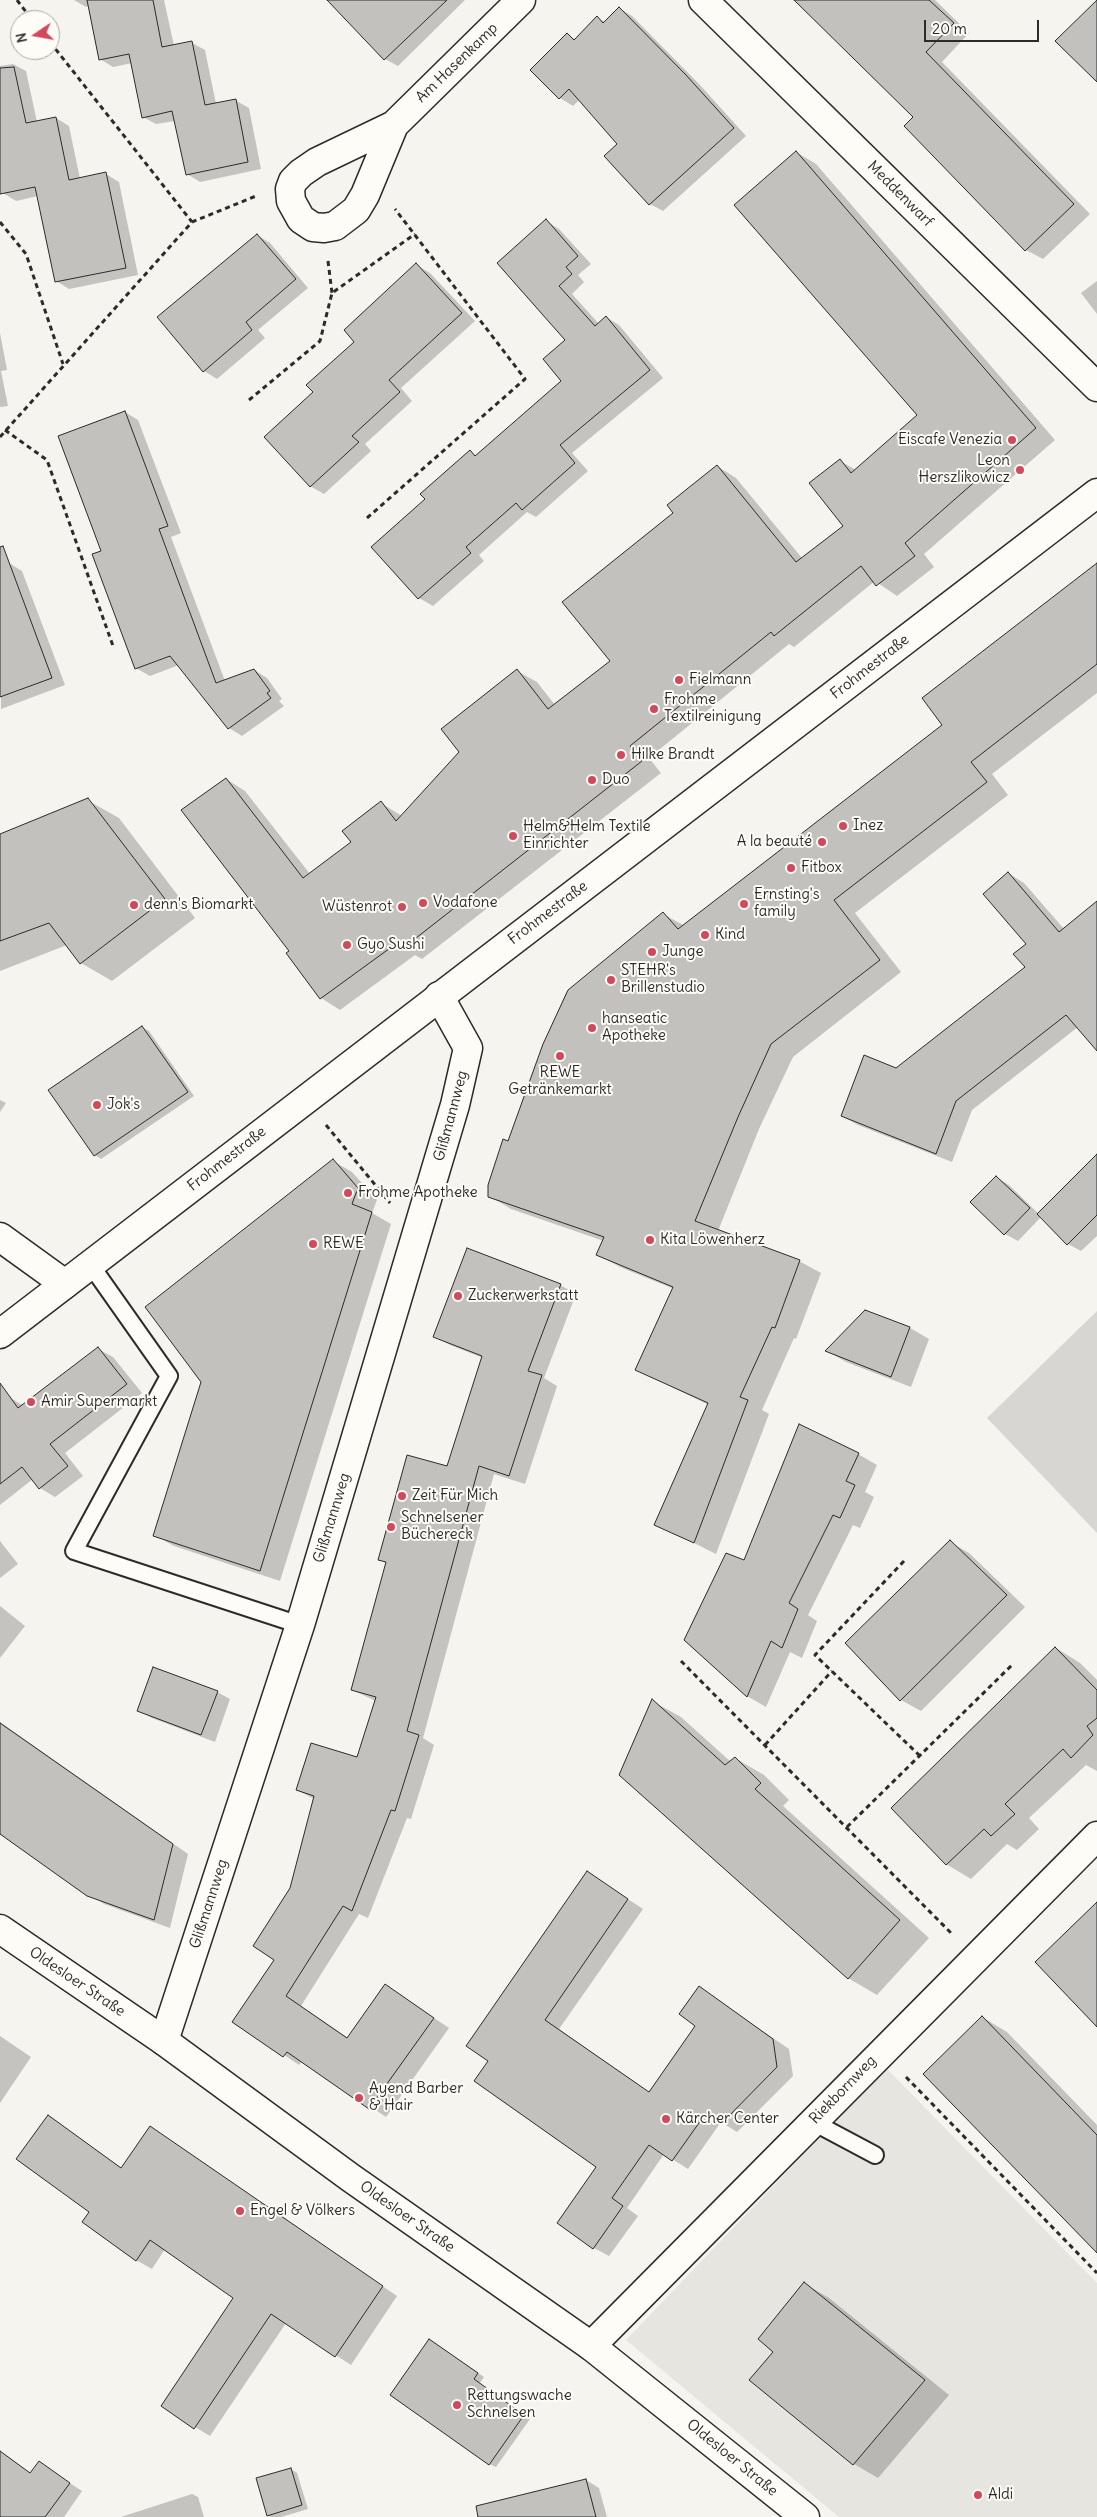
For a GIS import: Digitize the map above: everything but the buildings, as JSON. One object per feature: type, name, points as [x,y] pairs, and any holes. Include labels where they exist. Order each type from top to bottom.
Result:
[{"type":"street","name":"Am Hasenkamp","points":[[394,125],[372,178],[356,210],[334,226],[324,228],[313,227],[301,219],[291,202],[290,189],[293,181],[301,173],[317,162],[394,125],[521,0]]},
{"type":"street","name":"Meddenwarf","points":[[703,0],[1097,387]]},
{"type":"street","name":"Frohmestraße","points":[[0,1334],[1097,492]]},
{"type":"street","name":"Glißmannweg","points":[[164,2041],[300,1624],[455,1105],[468,1048],[439,996]]},
{"type":"street","points":[[0,1238],[64,1284]]},
{"type":"street","name":"Riekbornweg","points":[[591,2346],[860,2072],[1097,1836]]},
{"type":"street","name":"Oldesloer Straße","points":[[0,1929],[164,2041],[351,2178],[591,2346],[805,2517]]},
{"type":"lane","points":[[90,1264],[169,1376],[74,1550],[300,1624]]},
{"type":"lane","points":[[813,2122],[875,2155]]},
{"type":"path","points":[[60,55],[192,222]]},
{"type":"path","points":[[367,518],[525,379],[372,178]]},
{"type":"path","points":[[0,436],[192,222],[257,195],[290,189]]},
{"type":"path","points":[[0,222],[26,254],[63,364]]},
{"type":"path","points":[[249,400],[320,341],[332,293],[415,234]]},
{"type":"path","points":[[5,430],[47,460],[113,646]]},
{"type":"path","points":[[305,1099],[416,1235]]},
{"type":"path","points":[[904,1561],[815,1655],[920,1756]]},
{"type":"path","points":[[681,1661],[848,1827],[975,1958]]},
{"type":"path","points":[[848,1827],[1013,1664]]},
{"type":"path","points":[[765,1745],[832,1672]]},
{"type":"path","points":[[881,2052],[1097,2273]]},
{"type":"shaded area","points":[[1097,1311],[1097,1533],[987,1418]]},
{"type":"shaded area","points":[[886,2068],[1097,2283],[1097,2517],[839,2517],[626,2340]]},
{"type":"place","name":"Eiscafe Venezia","points":[[1012,440]]},
{"type":"place","name":"Leon Herszlikowicz","points":[[1020,470]]},
{"type":"place","name":"Fielmann","points":[[679,680]]},
{"type":"place","name":"Frohme Textilreinigung","points":[[654,709]]},
{"type":"place","name":"Hilke Brandt","points":[[621,755]]},
{"type":"place","name":"Duo","points":[[592,780]]},
{"type":"place","name":"Inez","points":[[843,826]]},
{"type":"place","name":"Helm&Helm Textile Einrichter","points":[[513,836]]},
{"type":"place","name":"A la beauté","points":[[822,842]]},
{"type":"place","name":"Fitbox","points":[[791,868]]},
{"type":"place","name":"Vodafone","points":[[423,903]]},
{"type":"place","name":"Ernsting's family","points":[[744,904]]},
{"type":"place","name":"denn's Biomarkt","points":[[134,905]]},
{"type":"place","name":"Wüstenrot","points":[[402,907]]},
{"type":"place","name":"Kind","points":[[705,935]]},
{"type":"place","name":"Gyo Sushi","points":[[347,945]]},
{"type":"place","name":"Junge","points":[[652,952]]},
{"type":"place","name":"STEHR's Brillenstudio","points":[[611,980]]},
{"type":"place","name":"hanseatic Apotheke","points":[[592,1028]]},
{"type":"place","name":"REWE Getränkemarkt","points":[[560,1056]]},
{"type":"place","name":"Jok's","points":[[97,1105]]},
{"type":"place","name":"Frohme Apotheke","points":[[348,1193]]},
{"type":"place","name":"Kita Löwenherz","points":[[650,1240]]},
{"type":"place","name":"REWE","points":[[313,1244]]},
{"type":"place","name":"Zuckerwerkstatt","points":[[458,1296]]},
{"type":"place","name":"Amir Supermarkt","points":[[31,1402]]},
{"type":"place","name":"Zeit Für Mich","points":[[402,1496]]},
{"type":"place","name":"Schnelsener Büchereck","points":[[391,1527]]},
{"type":"place","name":"Ayend Barber & Hair","points":[[359,2098]]},
{"type":"place","name":"Kärcher Center","points":[[666,2119]]},
{"type":"place","name":"Engel & Völkers","points":[[240,2211]]},
{"type":"place","name":"Rettungswache Schnelsen","points":[[457,2405]]},
{"type":"place","name":"Aldi","points":[[978,2495]]}]
